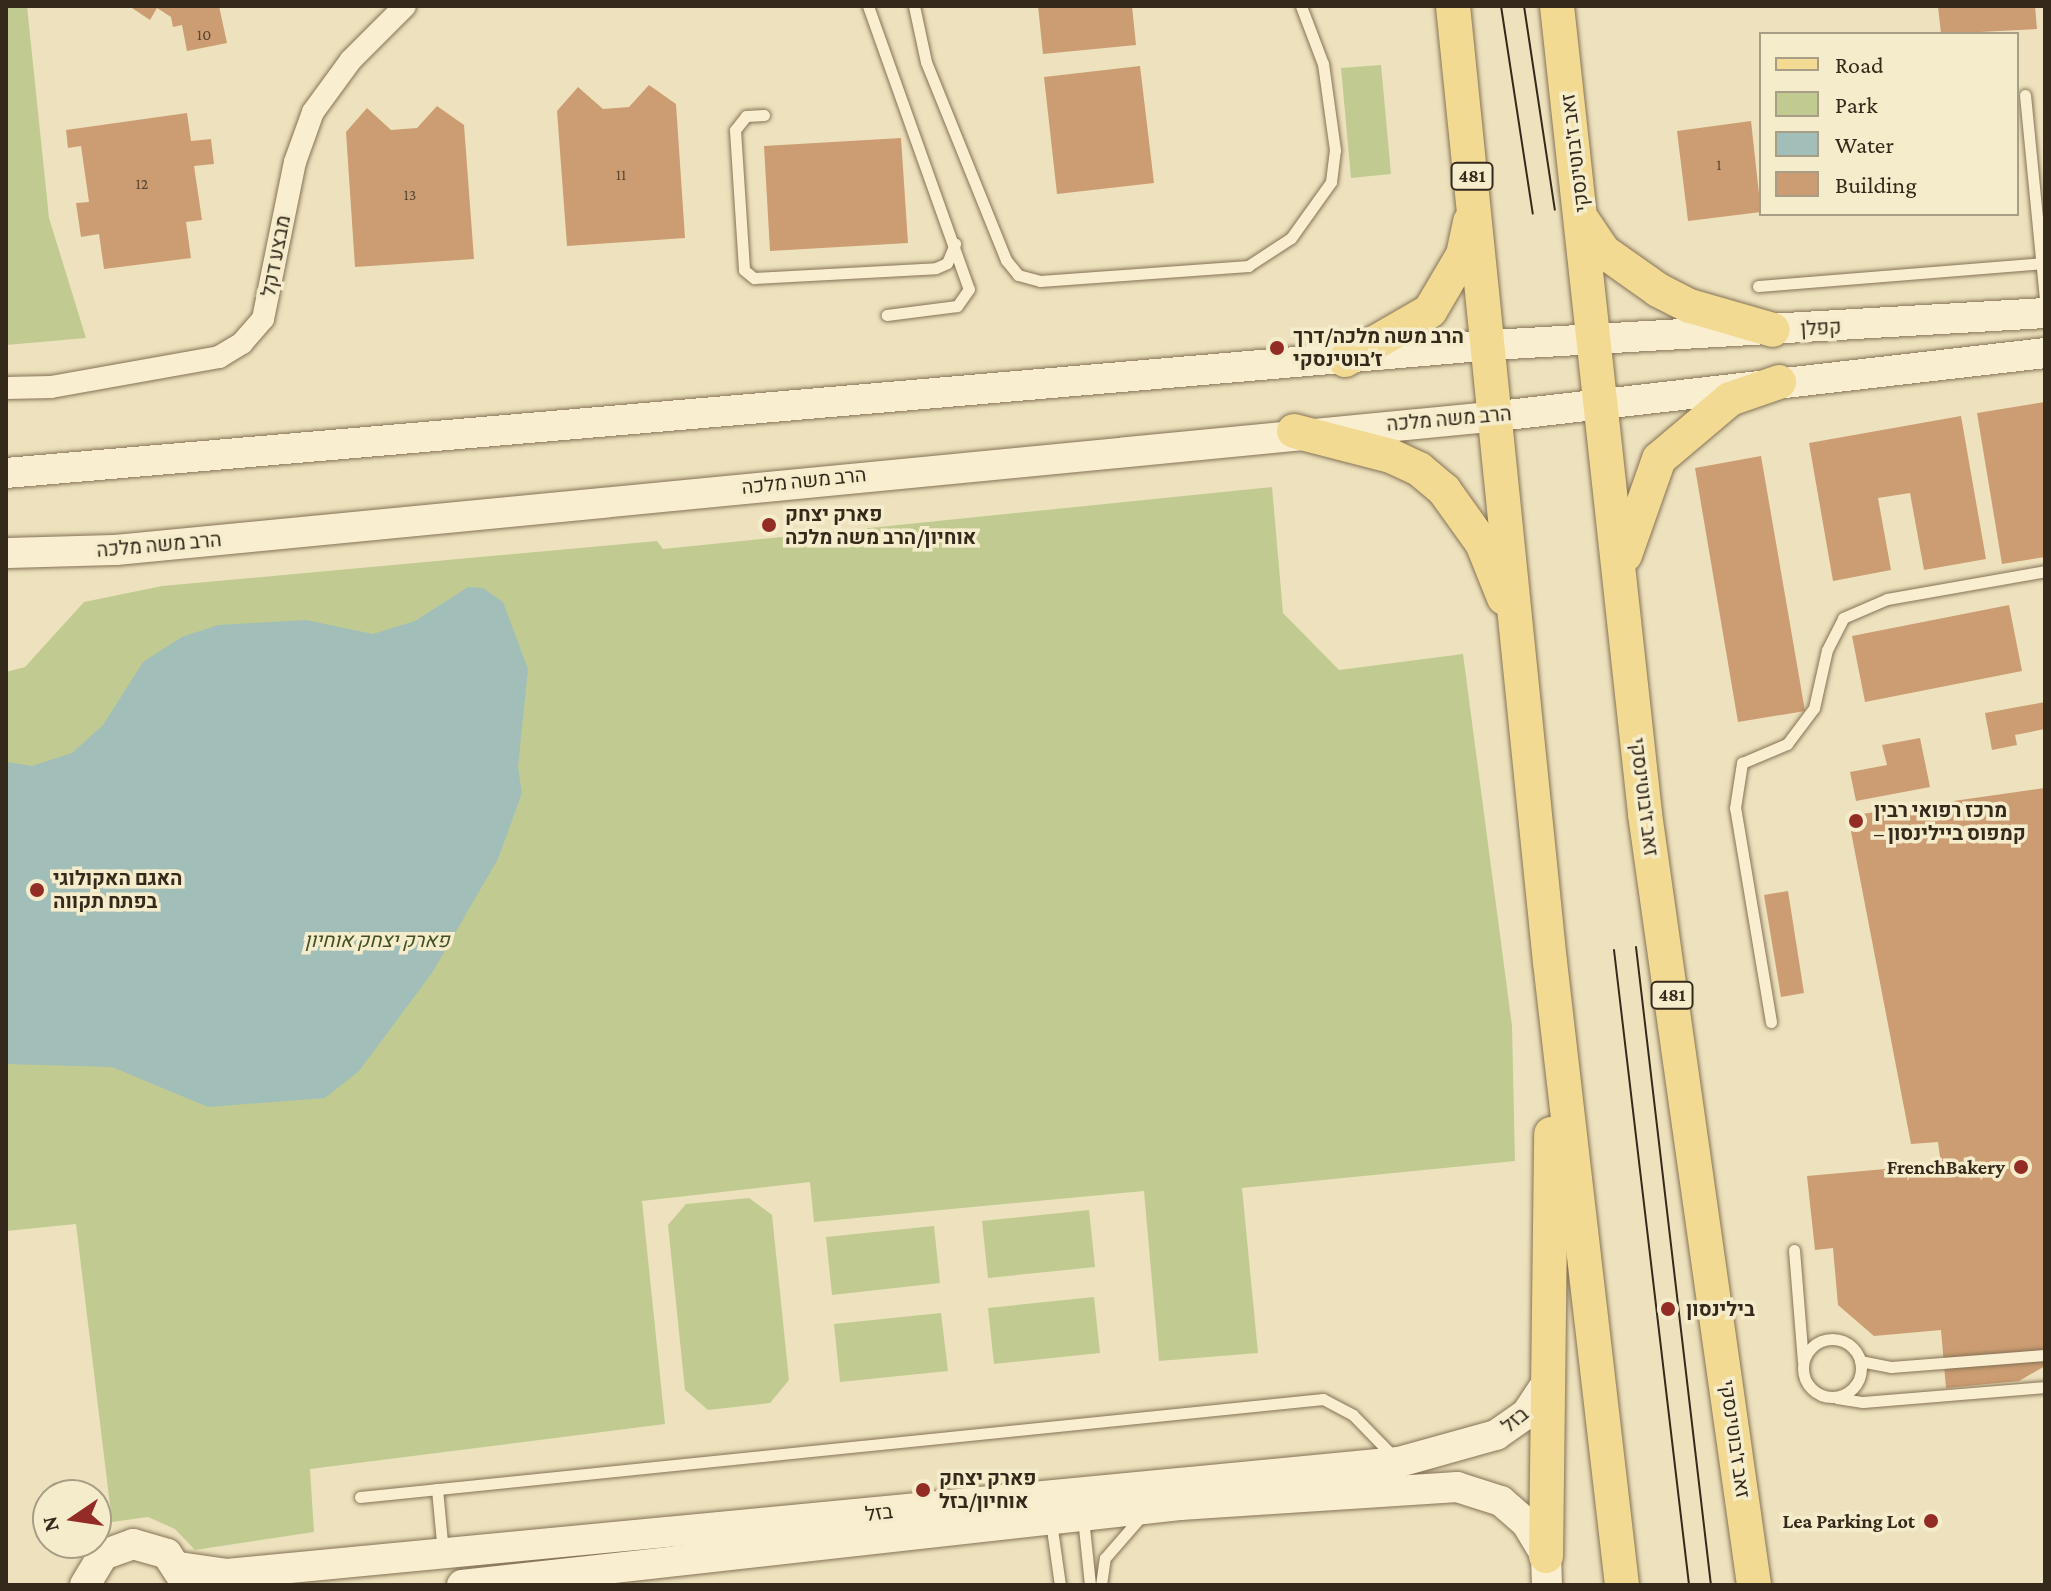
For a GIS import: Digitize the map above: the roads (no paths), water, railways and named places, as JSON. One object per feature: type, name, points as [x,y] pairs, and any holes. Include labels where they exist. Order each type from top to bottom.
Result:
[{"type":"main road","name":"481","points":[[1453,6],[1492,345],[1550,962],[1622,1585]]},
{"type":"main road","name":"זאב ז'בוטינסקי","points":[[1557,6],[1596,340],[1645,814],[1754,1585]]},
{"type":"main road","points":[[1345,360],[1430,311],[1463,255],[1474,193]]},
{"type":"main road","points":[[1583,221],[1603,251],[1658,290],[1690,306],[1773,330]]},
{"type":"main road","points":[[1619,578],[1659,459],[1730,399],[1779,382]]},
{"type":"main road","points":[[1294,431],[1391,456],[1444,490],[1482,543],[1518,642]]},
{"type":"main road","points":[[1546,1571],[1550,1378],[1550,962]]},
{"type":"street","name":"מבצע דקל","points":[[6,388],[51,387],[219,357],[242,343],[263,319],[295,162],[313,112],[351,60],[405,6]]},
{"type":"street","name":"קפלן","points":[[1596,340],[2045,313]]},
{"type":"street","points":[[6,473],[1492,345],[1596,340]]},
{"type":"street","points":[[1602,403],[2045,353]]},
{"type":"street","name":"הרב משה מלכה","points":[[6,553],[116,550],[1294,431],[1499,416],[1602,403]]},
{"type":"street","name":"בזל","points":[[462,1585],[518,1582],[1066,1510],[1399,1462],[1496,1435],[1527,1413],[1550,1378]]},
{"type":"street","name":"בזל","points":[[183,1576],[514,1548],[1457,1487],[1501,1501],[1527,1524],[1546,1571]]},
{"type":"street","points":[[85,1585],[103,1555],[133,1544],[167,1554],[183,1576]]},
{"type":"lane","points":[[868,6],[966,271],[966,299],[957,306],[887,315]]},
{"type":"lane","points":[[914,6],[926,62],[1006,260],[1018,275],[1040,281],[1248,266],[1291,238],[1331,182],[1335,150],[1323,64],[1301,6]]},
{"type":"lane","points":[[2025,95],[2045,298]]},
{"type":"lane","points":[[764,115],[746,116],[735,130],[744,270],[754,278],[936,268],[947,263],[955,244]]},
{"type":"lane","points":[[1758,286],[2042,263]]},
{"type":"lane","points":[[1771,1022],[1735,808],[1742,763],[1787,744],[1814,708],[1827,650],[1843,618],[1887,599],[2045,571]]},
{"type":"lane","points":[[1794,1250],[1803,1362],[1811,1389],[1837,1398],[1863,1402],[2045,1387]]},
{"type":"lane","points":[[1803,1362],[1813,1345],[1831,1339],[1850,1345],[1860,1361],[1859,1380],[1837,1398]]},
{"type":"lane","points":[[1860,1361],[1891,1367],[2045,1355]]},
{"type":"lane","points":[[360,1497],[1323,1399],[1353,1415],[1399,1462]]},
{"type":"lane","points":[[437,1489],[443,1555]]},
{"type":"lane","points":[[1101,1585],[1105,1558],[1130,1523],[1180,1505]]},
{"type":"lane","points":[[1060,1585],[1066,1510]]},
{"type":"lane","points":[[1066,1510],[1090,1585]]},
{"type":"lane","points":[[514,1548],[518,1582]]},
{"type":"water","points":[[468,587],[483,588],[503,602],[528,669],[518,767],[522,793],[498,859],[432,973],[359,1071],[325,1098],[208,1107],[112,1067],[6,1064],[6,762],[32,766],[72,753],[103,725],[143,662],[182,637],[218,625],[306,620],[373,634],[415,621]]},
{"type":"tram line","points":[[1501,6],[1533,214]]},
{"type":"tram line","points":[[1524,6],[1555,210]]},
{"type":"tram line","points":[[1636,947],[1711,1585]]},
{"type":"tram line","points":[[1614,950],[1689,1585]]},
{"type":"place","name":"הרב משה מלכה/דרך ז׳בוטינסקי","points":[[1277,348]]},
{"type":"place","name":"פארק יצחק אוחיון/הרב משה מלכה","points":[[769,525]]},
{"type":"place","name":"מרכז רפואי רבין – קמפוס ביילינסון","points":[[1856,821]]},
{"type":"place","name":"האגם האקולוגי בפתח תקווה","points":[[37,890]]},
{"type":"place","name":"FrenchBakery","points":[[2021,1167]]},
{"type":"place","name":"בילינסון","points":[[1668,1309]]},
{"type":"place","name":"פארק יצחק אוחיון/בזל","points":[[923,1490]]},
{"type":"place","name":"Lea Parking Lot","points":[[1931,1521]]},
{"type":"park label","name":"פארק יצחק אוחיון","points":[[377,940]]}]
